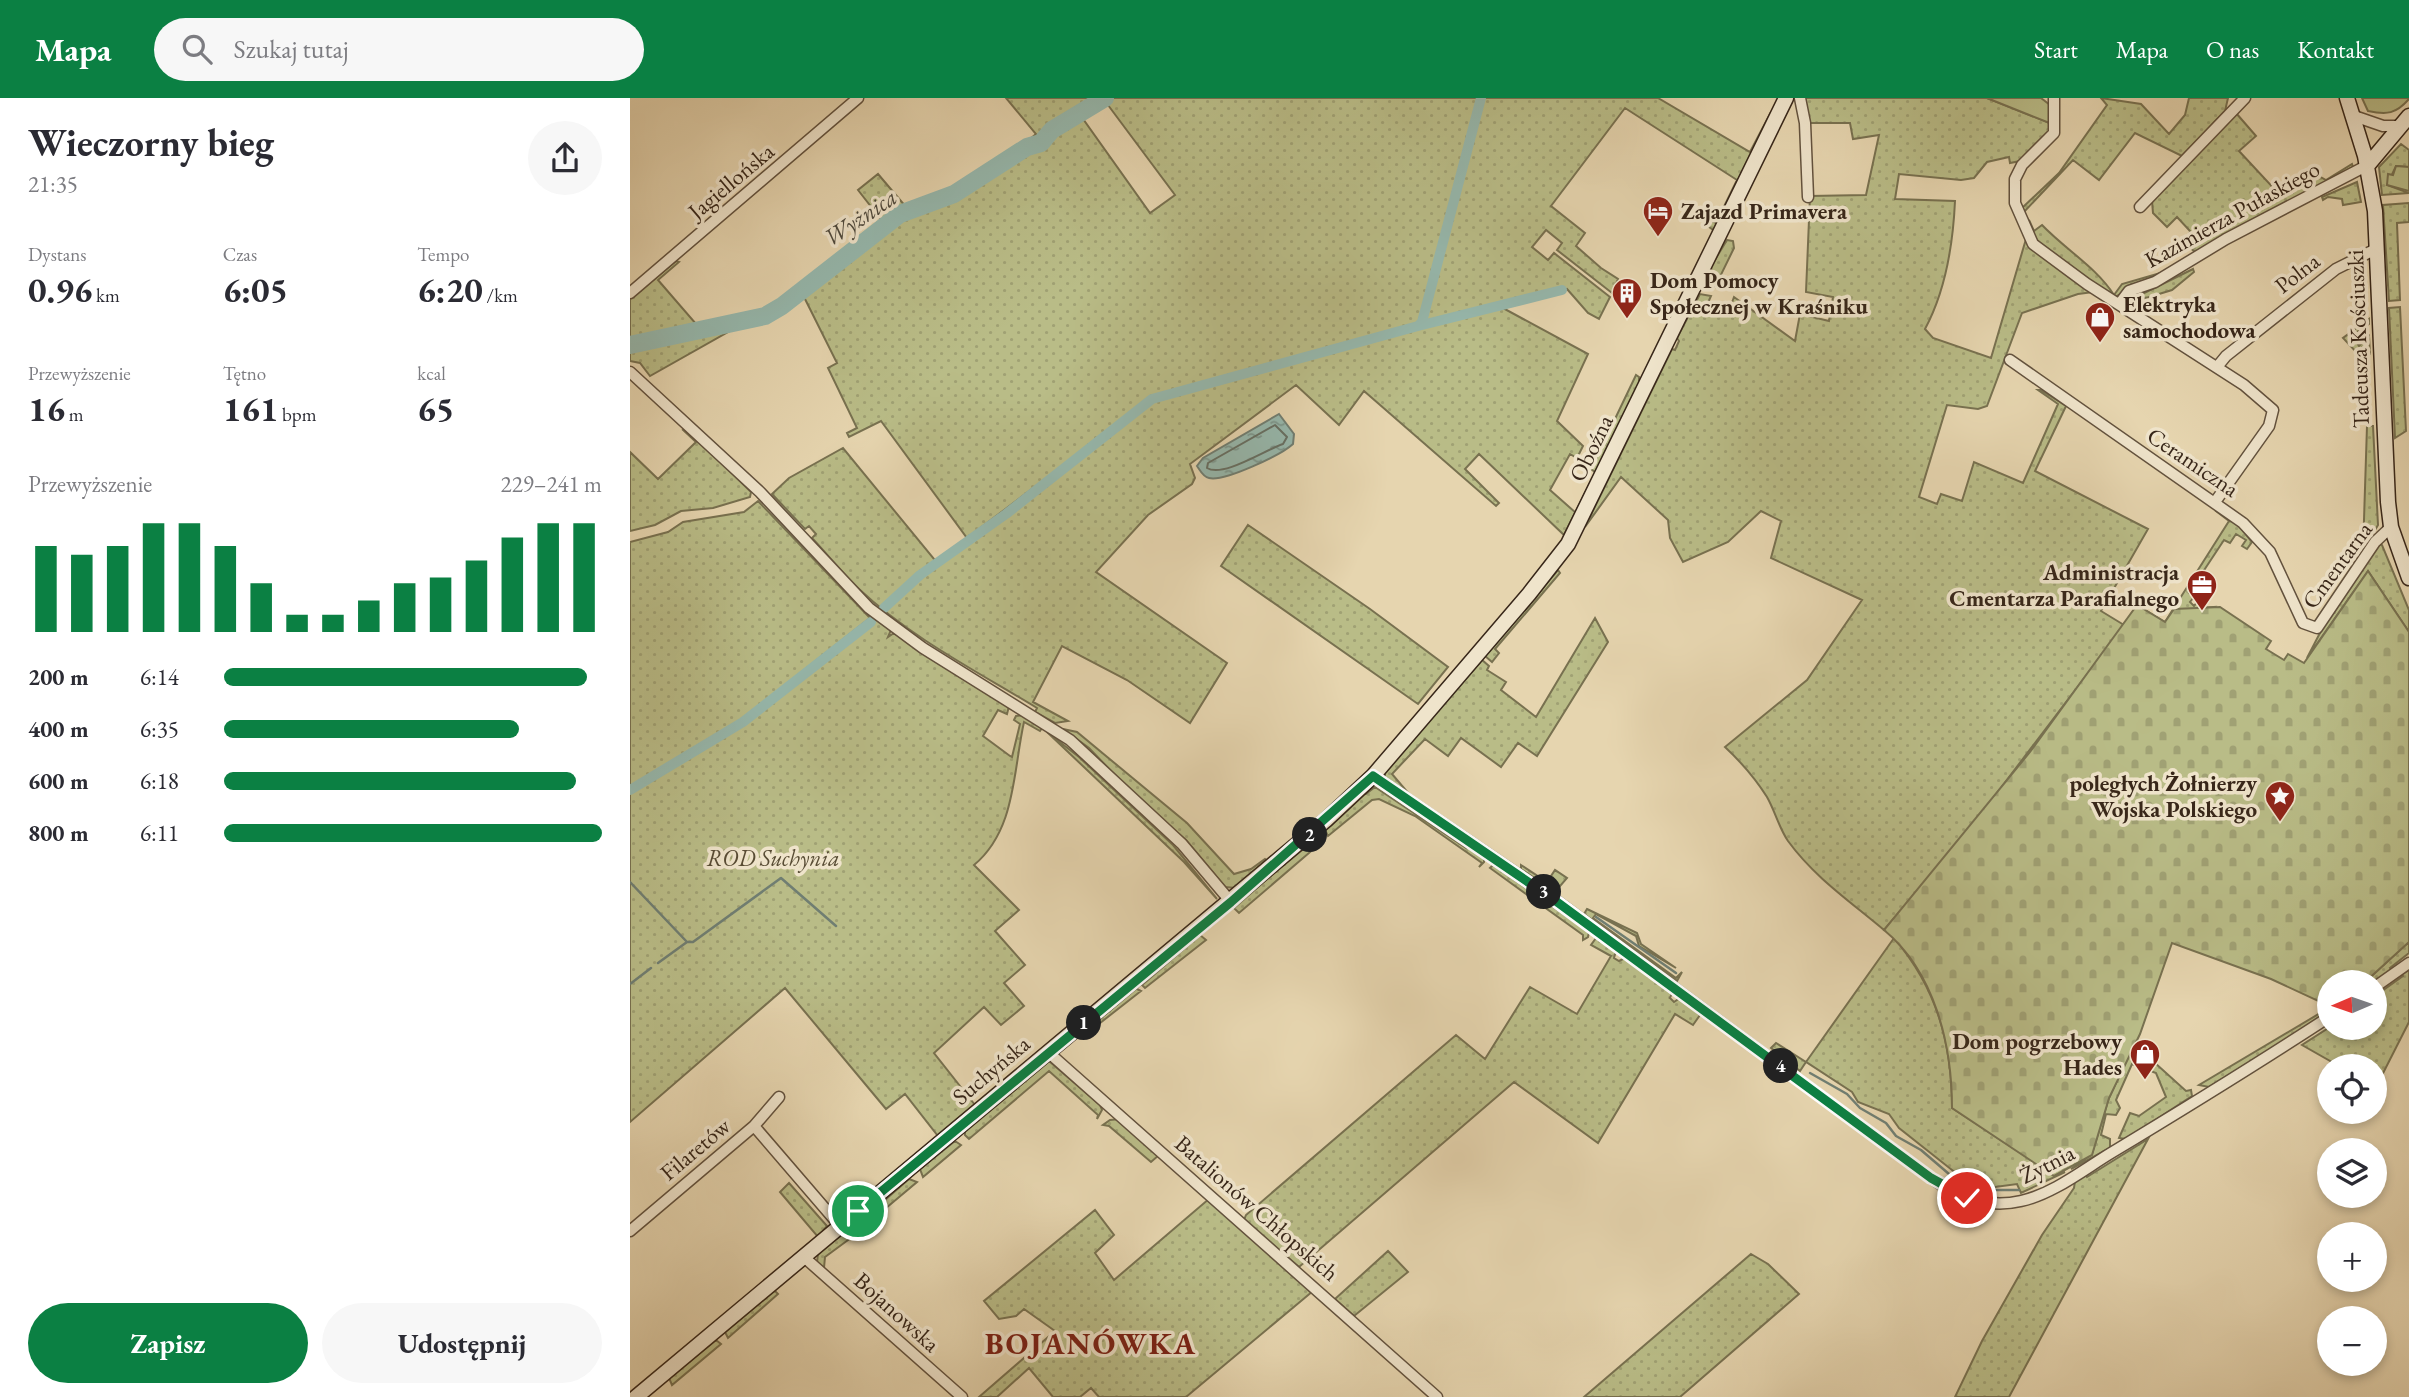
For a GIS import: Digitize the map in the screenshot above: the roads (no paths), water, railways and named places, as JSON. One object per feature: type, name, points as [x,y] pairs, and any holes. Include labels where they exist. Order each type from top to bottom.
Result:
[{"type":"street","name":"Jagiellońska","points":[[630,293],[858,98]]},
{"type":"street","name":"Oboźna","points":[[1373,776],[1568,544],[1786,98]]},
{"type":"street","points":[[1800,98],[1805,123],[1808,197]]},
{"type":"street","points":[[2053,98],[2054,133],[2022,165],[2015,179],[2014,196],[2018,214],[2034,244],[2087,284],[2120,303],[2269,403],[2274,413],[2269,426],[2215,502]]},
{"type":"street","points":[[2140,207],[2245,98]]},
{"type":"street","name":"Tadeusza Kościuszki","points":[[2347,98],[2368,165],[2378,248],[2391,527],[2409,578]]},
{"type":"street","points":[[2354,116],[2383,126],[2405,121]]},
{"type":"street","points":[[2368,165],[2405,121]]},
{"type":"street","name":"Kazimierza Pułaskiego","points":[[2120,303],[2129,291],[2155,282],[2227,239],[2368,165]]},
{"type":"street","name":"Polna","points":[[2217,367],[2227,356],[2336,269],[2378,248]]},
{"type":"street","name":"Ceramiczna","points":[[2010,360],[2243,523],[2266,547],[2303,623],[2317,628]]},
{"type":"street","points":[[630,372],[760,492],[869,608],[923,648],[1070,740],[1182,844],[1231,902]]},
{"type":"street","name":"Cmentarna","points":[[2317,628],[2375,542],[2391,527]]},
{"type":"street","name":"Suchyńska","points":[[636,1397],[1231,902],[1373,776]]},
{"type":"street","name":"Żytnia","points":[[1373,776],[1564,907],[1931,1178],[1954,1193],[1979,1202],[2009,1203],[2040,1194],[2173,1116],[2317,1025]]},
{"type":"street","points":[[2387,978],[2409,963]]},
{"type":"street","name":"Batalionów Chłopskich","points":[[1048,1052],[1437,1397]]},
{"type":"street","name":"Filaretów","points":[[630,1231],[754,1126],[779,1097]]},
{"type":"street","name":"Filaretów","points":[[754,1126],[840,1226]]},
{"type":"street","name":"Bojanowska","points":[[805,1258],[962,1397]]},
{"type":"water","points":[[1279,414],[1294,434],[1293,444],[1287,449],[1227,476],[1209,478],[1197,466],[1203,458]]},
{"type":"waterway","name":"Wyżnica","points":[[630,345],[765,316],[782,306],[900,214],[954,194],[1027,147],[1041,143],[1052,130],[1105,98]]},
{"type":"waterway","points":[[884,608],[920,575],[1006,514],[1152,399],[1418,326],[1422,322],[1481,98]]},
{"type":"waterway","points":[[1418,326],[1562,290]]},
{"type":"waterway","points":[[630,790],[743,722],[871,622]]},
{"type":"waterway","points":[[630,882],[687,942],[693,942],[781,878],[836,926]]},
{"type":"waterway","points":[[1596,917],[1676,973]]},
{"type":"waterway","points":[[658,963],[687,942]]},
{"type":"waterway","points":[[630,984],[651,968]]},
{"type":"waterway","points":[[1810,1073],[1847,1094],[1860,1108],[1886,1123],[1896,1136],[1921,1150],[1956,1180],[1983,1190],[2019,1190]]},
{"type":"place","name":"Zajazd Primavera","points":[[1658,238]]},
{"type":"place","name":"Dom Pomocy Społecznej w Kraśniku","points":[[1627,320]]},
{"type":"place","name":"Elektryka samochodowa","points":[[2100,344]]},
{"type":"place","name":"Administracja Cmentarza Parafialnego","points":[[2202,612]]},
{"type":"place","name":"poległych Żołnierzy Wojska Polskiego","points":[[2280,823]]},
{"type":"place","name":"Dom pogrzebowy Hades","points":[[2145,1081]]},
{"type":"district","name":"BOJANÓWKA","points":[[1091,1343]]},
{"type":"park label","name":"ROD Suchynia","points":[[773,858]]}]
